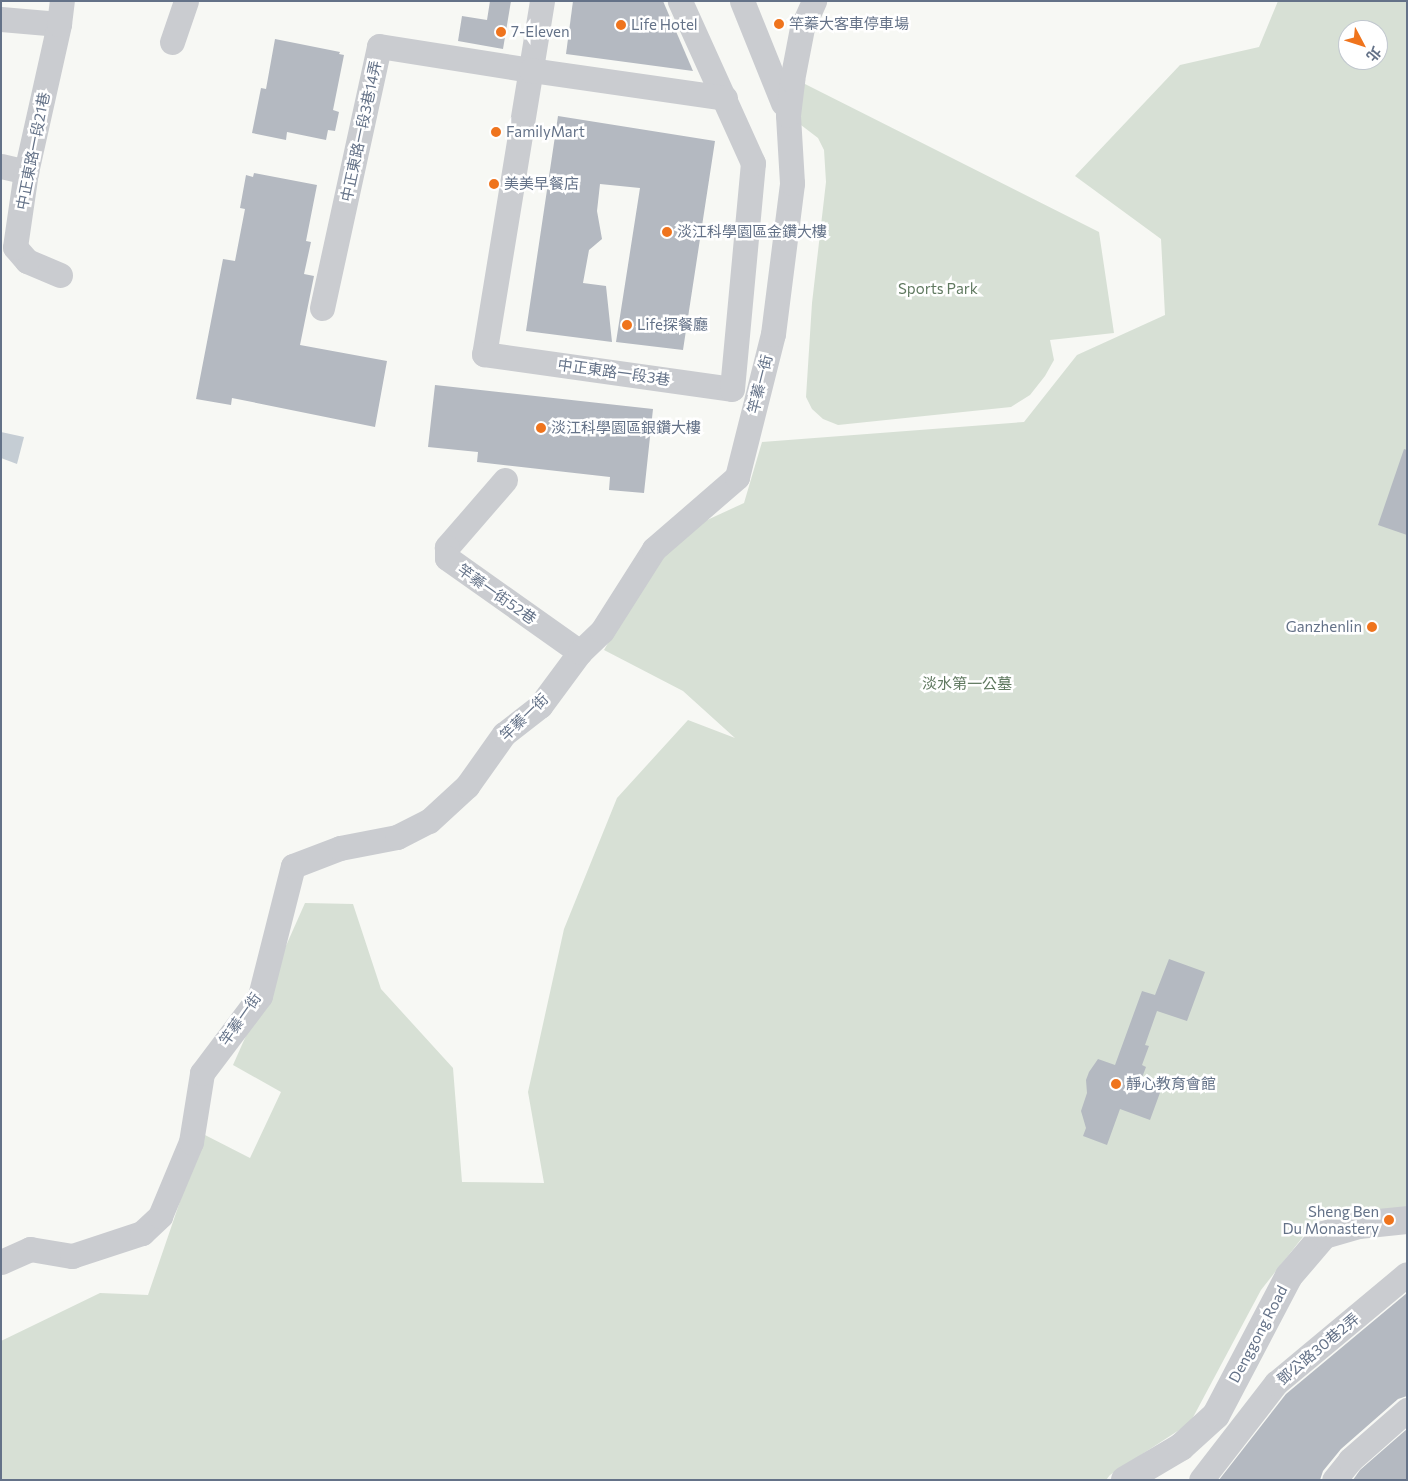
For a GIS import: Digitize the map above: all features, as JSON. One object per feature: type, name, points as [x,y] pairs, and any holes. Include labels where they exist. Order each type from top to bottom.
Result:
[{"type":"street","points":[[172,42],[186,1]]},
{"type":"street","name":"中正東路一段3巷","points":[[542,1],[484,354],[732,390],[753,163],[680,1]]},
{"type":"street","points":[[742,1],[783,103]]},
{"type":"street","name":"竿蓁一街","points":[[1,1262],[30,1249],[72,1256],[142,1233],[160,1216],[191,1142],[202,1073],[260,996],[293,866],[340,848],[397,838],[429,821],[467,786],[504,734],[540,706],[580,652],[602,631],[654,549],[737,477],[773,334],[792,183],[788,115],[792,80],[802,28],[814,1]]},
{"type":"street","points":[[1,19],[61,13]]},
{"type":"street","name":"中正東路一段21巷","points":[[60,275],[27,261],[15,247],[26,172],[61,13]]},
{"type":"street","name":"中正東路一段3巷14弄","points":[[322,308],[379,46],[531,70]]},
{"type":"street","points":[[531,70],[725,98]]},
{"type":"street","points":[[1,166],[26,172]]},
{"type":"street","name":"竿蓁一街52巷","points":[[505,480],[448,547],[447,558],[580,652]]},
{"type":"street","name":"Denggong Road","points":[[1125,1480],[1181,1447],[1216,1415],[1289,1276],[1324,1235],[1359,1225],[1407,1220]]},
{"type":"street","name":"鄧公路30巷2弄","points":[[1201,1480],[1276,1383],[1407,1274]]},
{"type":"street","points":[[1334,1480],[1350,1460],[1407,1410]]},
{"type":"green space","name":"淡水第一公墓","points":[[1278,1],[1407,1],[1407,1209],[1317,1219],[1261,1290],[1190,1423],[1110,1475],[1106,1480],[1,1480],[1,1341],[100,1293],[148,1295],[203,1134],[250,1158],[281,1092],[233,1065],[305,903],[353,904],[381,989],[453,1068],[462,1182],[544,1183],[528,1092],[564,929],[617,798],[688,720],[735,738],[683,691],[604,650],[649,571],[692,527],[744,503],[762,442],[1024,422],[1077,355],[1165,315],[1161,239],[1075,176],[1180,65],[1259,47]]},
{"type":"green space","name":"Sports Park","points":[[801,82],[1099,232],[1114,333],[1050,340],[1054,360],[1045,376],[1030,395],[1011,407],[838,425],[823,419],[812,409],[806,397],[812,303],[826,182],[824,150],[818,138],[801,125]]},
{"type":"shaded area","points":[[1,432],[24,437],[17,464],[1,458]]},
{"type":"building","points":[[490,1],[511,1],[503,49],[458,41],[462,16],[487,20]]},
{"type":"building","name":"Life Hotel","points":[[573,1],[663,1],[693,71],[566,54]]},
{"type":"building","points":[[275,39],[340,52],[339,54],[344,55],[333,110],[339,112],[335,131],[328,130],[326,140],[287,132],[286,140],[252,133],[261,88],[266,89]]},
{"type":"building","name":"淡江科學園區金鑽大樓","points":[[558,116],[715,141],[683,350],[616,342],[640,188],[600,184],[597,211],[602,239],[589,250],[583,283],[606,286],[612,342],[526,331]]},
{"type":"building","points":[[254,173],[317,185],[306,241],[311,242],[304,274],[314,276],[300,345],[387,361],[375,427],[232,398],[231,405],[196,399],[223,259],[235,261],[245,209],[240,208],[246,175],[253,177]]},
{"type":"building","name":"淡江科學園區銀鑽大樓","points":[[435,385],[653,409],[644,493],[609,490],[610,477],[477,462],[478,452],[428,447]]},
{"type":"building","points":[[1404,449],[1407,450],[1407,535],[1378,525]]},
{"type":"building","name":"靜心教育會館","points":[[1169,959],[1205,972],[1187,1021],[1157,1011],[1145,1045],[1149,1046],[1142,1065],[1146,1067],[1140,1083],[1161,1090],[1150,1120],[1120,1109],[1107,1145],[1083,1136],[1086,1128],[1081,1111],[1087,1093],[1086,1080],[1089,1072],[1098,1059],[1115,1065],[1142,991],[1155,995]]},
{"type":"building","points":[[1407,1293],[1407,1396],[1398,1399],[1341,1449],[1323,1471],[1320,1480],[1219,1480],[1286,1394]]},
{"type":"building","points":[[1407,1429],[1407,1480],[1353,1480],[1360,1470]]},
{"type":"place","name":"竿蓁大客車停車場","points":[[779,24]]},
{"type":"place","name":"Life Hotel","points":[[621,25]]},
{"type":"place","name":"7-Eleven","points":[[501,32]]},
{"type":"place","name":"FamilyMart","points":[[496,132]]},
{"type":"place","name":"美美早餐店","points":[[494,184]]},
{"type":"place","name":"淡江科學園區金鑽大樓","points":[[667,232]]},
{"type":"place","name":"Life探餐廳","points":[[627,325]]},
{"type":"place","name":"淡江科學園區銀鑽大樓","points":[[541,428]]},
{"type":"place","name":"Ganzhenlin","points":[[1372,627]]},
{"type":"place","name":"靜心教育會館","points":[[1116,1084]]},
{"type":"place","name":"Sheng Ben Du Monastery","points":[[1389,1220]]}]
